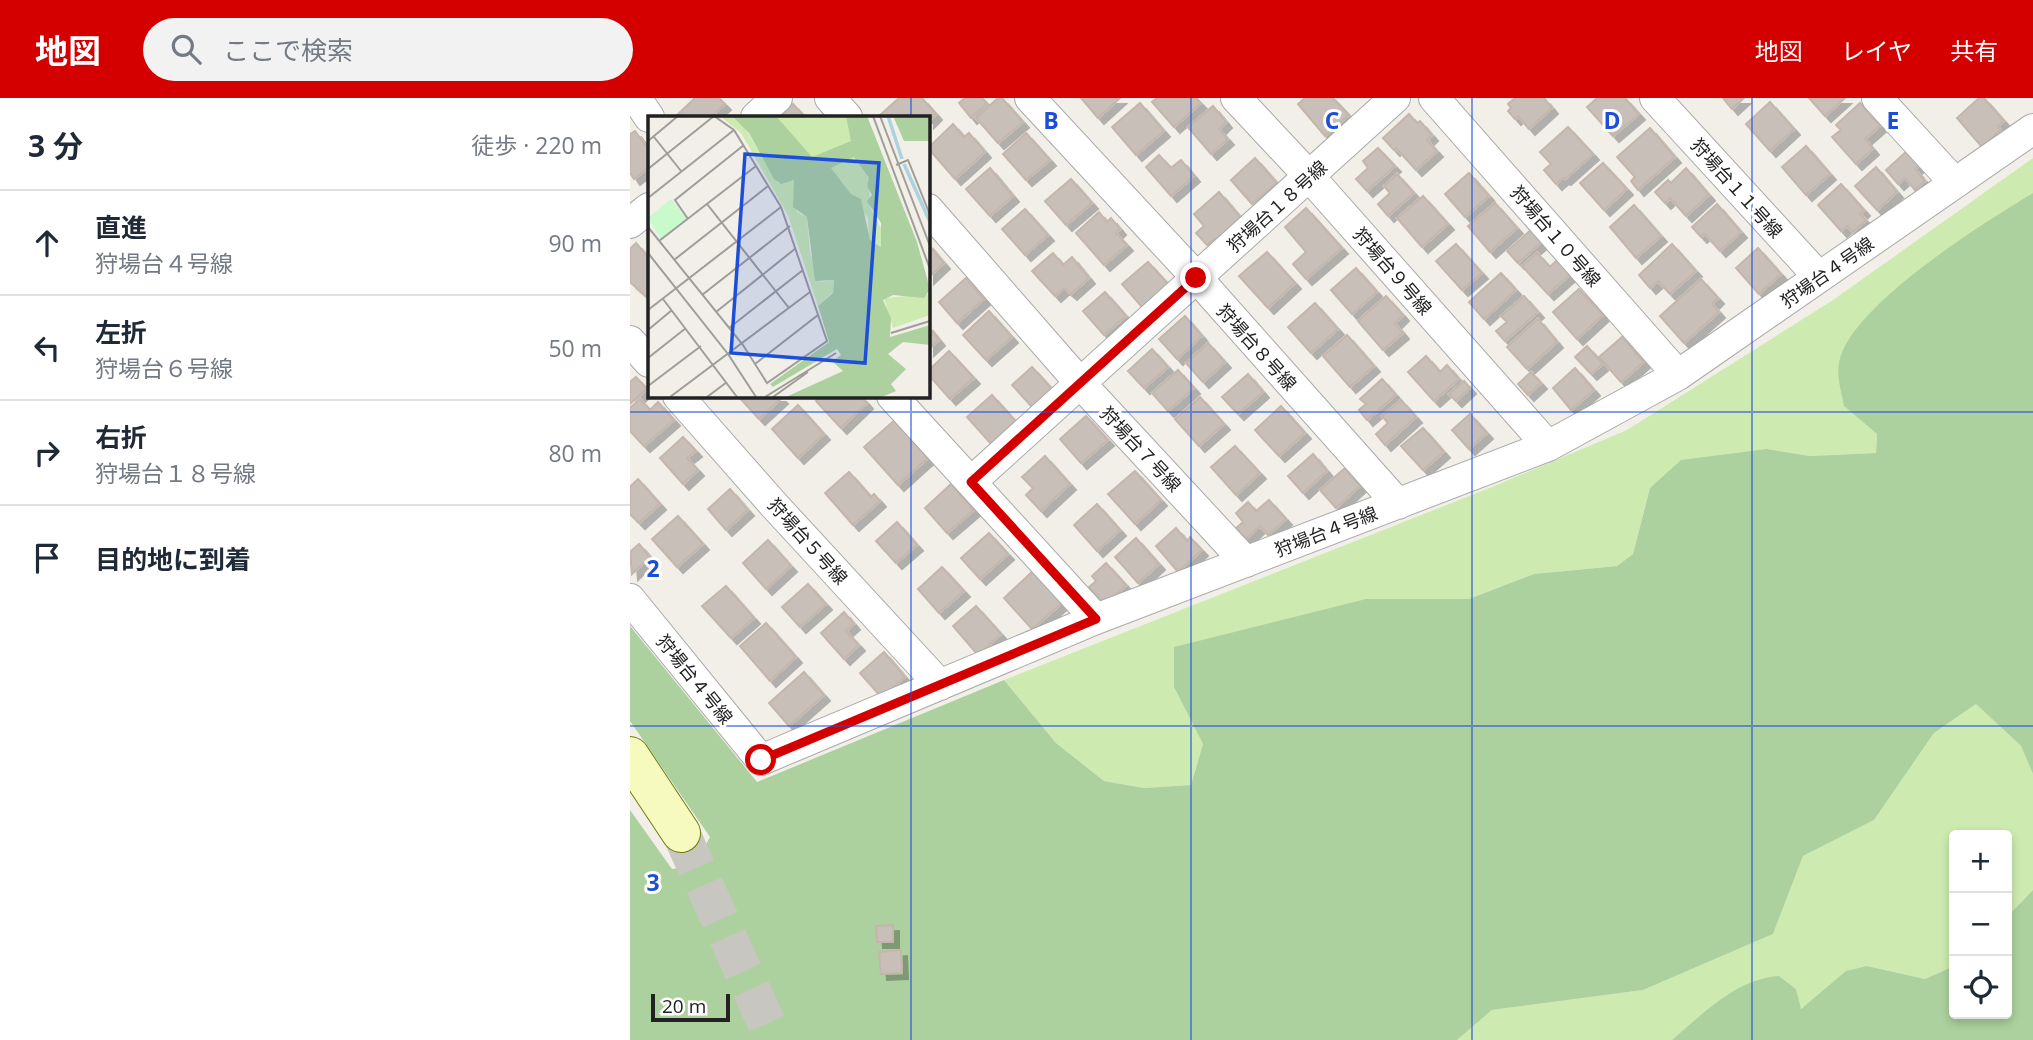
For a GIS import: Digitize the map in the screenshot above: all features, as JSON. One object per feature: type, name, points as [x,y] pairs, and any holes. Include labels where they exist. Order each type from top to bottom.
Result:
[{"type":"street","points":[[636,98],[648,116]]},
{"type":"street","points":[[757,116],[777,98]]},
{"type":"street","points":[[830,98],[846,116]]},
{"type":"street","name":"狩場台８号線","points":[[1030,98],[1196,278],[1398,504]]},
{"type":"street","name":"狩場台９号線","points":[[1236,98],[1309,176],[1548,446]]},
{"type":"street","name":"狩場台１８号線","points":[[971,482],[1395,98]]},
{"type":"street","name":"狩場台１０号線","points":[[1434,98],[1678,374]]},
{"type":"street","name":"狩場台１１号線","points":[[1655,98],[1819,277]]},
{"type":"street","points":[[1877,98],[1955,183]]},
{"type":"street","name":"狩場台４号線","points":[[630,598],[761,760],[1096,619],[1548,446],[1678,374],[2033,129]]},
{"type":"street","points":[[630,223],[648,209]]},
{"type":"street","name":"狩場台７号線","points":[[929,210],[1080,383],[1246,562]]},
{"type":"street","points":[[630,341],[648,361]]},
{"type":"street","name":"狩場台５号線","points":[[679,397],[940,685]]},
{"type":"street","points":[[892,397],[1096,619]]},
{"type":"street","points":[[630,756],[681,833]]},
{"type":"green space","points":[[2033,158],[2033,193],[2022,200],[1844,406],[1877,434],[1876,453],[1810,456],[1767,449],[1650,488],[1633,554],[1617,566],[1534,574],[1469,599],[1366,599],[1174,687],[1203,744],[1191,785],[1144,788],[1104,781],[1056,743],[1004,680],[1487,489],[1627,430],[1833,300]]},
{"type":"green space","points":[[2033,193],[2033,774],[2021,746],[1976,704],[1934,733],[1874,820],[1803,856],[1773,934],[1643,990],[1492,1010],[1457,1040],[630,1040],[630,810],[672,869],[694,867],[710,837],[630,721],[630,626],[757,782],[1004,680],[1056,743],[1104,781],[1144,788],[1191,785],[1203,744],[1174,687],[1174,647],[1366,599],[1469,599],[1534,574],[1617,566],[1633,554],[1650,488],[1681,460],[1767,449],[1810,456],[1876,453],[1877,434],[1844,406],[1838,368],[1848,341],[1866,317],[1921,268]]},
{"type":"green space","points":[[1976,704],[2021,746],[2033,774],[2033,890],[2012,912],[2012,830],[1949,830],[1949,968],[1925,979],[1867,966],[1800,1009],[1796,989],[1779,976],[1724,997],[1672,1040],[1457,1040],[1492,1010],[1643,990],[1773,934],[1803,856],[1874,820],[1934,733]]},
{"type":"green space","points":[[2033,890],[2033,1040],[1672,1040],[1721,999],[1749,983],[1779,976],[1796,989],[1801,1009],[1846,971],[1867,966],[1925,979],[1949,968],[1949,1019],[2012,1019],[2012,912]]},
{"type":"building","points":[[695,98],[719,98],[725,104],[712,116],[677,115]]},
{"type":"building","points":[[899,98],[922,98],[936,114],[929,121],[929,116],[880,115]]},
{"type":"building","points":[[965,98],[982,98],[987,103],[971,118],[959,103]]},
{"type":"building","points":[[998,98],[1002,98],[1023,122],[998,143],[976,118]]},
{"type":"building","points":[[1081,98],[1120,98],[1098,118]]},
{"type":"building","points":[[1157,98],[1196,98],[1201,103],[1174,127],[1152,102]]},
{"type":"building","points":[[1305,98],[1333,98],[1349,115],[1325,136],[1298,104]]},
{"type":"building","points":[[1515,98],[1544,98],[1552,108],[1529,129],[1518,116],[1515,119],[1508,111],[1511,108],[1508,104]]},
{"type":"building","points":[[1597,98],[1625,98],[1639,114],[1613,136],[1587,107]]},
{"type":"building","points":[[1723,98],[1744,98],[1732,109]]},
{"type":"building","points":[[1809,98],[1845,98],[1825,116]]},
{"type":"building","points":[[1979,98],[1984,98],[2004,121],[1998,126],[2001,130],[1982,147],[1957,118]]},
{"type":"building","points":[[1770,102],[1794,129],[1770,151],[1746,124]]},
{"type":"building","points":[[1140,103],[1164,131],[1136,155],[1112,127]]},
{"type":"building","points":[[1860,103],[1880,126],[1865,139],[1873,149],[1856,164],[1832,137],[1841,130],[1836,125]]},
{"type":"building","points":[[793,104],[804,116],[779,116]]},
{"type":"building","points":[[1213,106],[1226,122],[1219,129],[1228,139],[1211,154],[1188,127]]},
{"type":"building","points":[[1409,114],[1417,123],[1420,121],[1432,135],[1427,140],[1437,151],[1416,170],[1383,138]]},
{"type":"building","points":[[953,124],[964,137],[969,133],[985,152],[955,179],[929,147]]},
{"type":"building","points":[[1568,127],[1593,154],[1556,184],[1544,170],[1551,164],[1540,152]]},
{"type":"building","points":[[1650,128],[1675,157],[1638,190],[1631,181],[1635,177],[1617,157]]},
{"type":"building","points":[[635,131],[648,149],[648,168],[634,179],[630,173],[630,134]]},
{"type":"building","points":[[1026,133],[1050,160],[1026,180],[1003,154]]},
{"type":"building","points":[[1806,146],[1830,174],[1806,195],[1782,167]]},
{"type":"building","points":[[1378,148],[1395,166],[1367,191],[1356,179],[1368,168],[1363,161]]},
{"type":"building","points":[[1907,151],[1919,165],[1915,169],[1925,181],[1915,190],[1905,178],[1898,184],[1886,170]]},
{"type":"building","points":[[1159,155],[1171,168],[1181,160],[1194,176],[1171,196],[1146,167]]},
{"type":"building","points":[[1255,158],[1277,183],[1252,204],[1231,180]]},
{"type":"building","points":[[1603,163],[1627,189],[1604,210],[1580,183]]},
{"type":"building","points":[[1876,167],[1897,192],[1877,210],[1855,186]]},
{"type":"building","points":[[990,168],[1013,196],[990,216],[966,189]]},
{"type":"building","points":[[1686,168],[1709,195],[1686,216],[1670,198],[1665,203],[1655,192],[1668,180],[1671,183]]},
{"type":"building","points":[[1469,173],[1489,196],[1465,217],[1445,194]]},
{"type":"building","points":[[1397,174],[1414,193],[1388,216],[1378,204],[1390,193],[1384,186]]},
{"type":"building","points":[[1071,179],[1092,203],[1066,225],[1045,201]]},
{"type":"building","points":[[1841,184],[1864,210],[1860,214],[1866,220],[1853,232],[1847,226],[1841,231],[1818,205]]},
{"type":"building","points":[[1219,192],[1241,218],[1207,245],[1196,233],[1204,226],[1194,214]]},
{"type":"building","points":[[1423,196],[1448,224],[1422,247],[1397,218]]},
{"type":"building","points":[[1495,203],[1517,228],[1490,252],[1468,226]]},
{"type":"building","points":[[1717,204],[1741,232],[1720,251],[1705,234],[1701,237],[1692,227]]},
{"type":"building","points":[[1634,205],[1661,236],[1636,258],[1610,227]]},
{"type":"building","points":[[1306,208],[1342,248],[1306,279],[1293,264],[1306,252],[1285,227]]},
{"type":"building","points":[[1025,209],[1048,235],[1025,255],[1002,229]]},
{"type":"building","points":[[1099,212],[1107,222],[1111,218],[1120,229],[1116,233],[1127,245],[1104,265],[1076,233]]},
{"type":"building","points":[[1531,230],[1542,242],[1518,263],[1507,251]]},
{"type":"building","points":[[636,243],[648,257],[648,298],[630,282],[630,249]]},
{"type":"building","points":[[1456,244],[1482,273],[1462,290],[1436,261]]},
{"type":"building","points":[[1672,244],[1696,271],[1670,294],[1658,281],[1650,288],[1639,275]]},
{"type":"building","points":[[929,245],[944,263],[929,277]]},
{"type":"building","points":[[1758,248],[1781,274],[1759,294],[1736,268]]},
{"type":"building","points":[[1267,252],[1295,283],[1268,308],[1239,276]]},
{"type":"building","points":[[1053,253],[1063,265],[1072,257],[1089,278],[1071,294],[1064,288],[1055,296],[1032,271]]},
{"type":"building","points":[[1537,253],[1550,267],[1558,259],[1571,274],[1548,294],[1522,266]]},
{"type":"building","points":[[1148,262],[1168,284],[1142,307],[1122,284]]},
{"type":"building","points":[[1356,268],[1377,292],[1352,314],[1331,290]]},
{"type":"building","points":[[1501,273],[1516,290],[1484,319],[1469,302]]},
{"type":"building","points":[[966,278],[984,299],[957,323],[939,302]]},
{"type":"building","points":[[1701,279],[1718,298],[1712,304],[1719,312],[1684,343],[1660,316]]},
{"type":"building","points":[[1579,289],[1603,315],[1577,339],[1553,312]]},
{"type":"building","points":[[1105,292],[1126,316],[1104,335],[1083,311]]},
{"type":"building","points":[[1386,296],[1403,315],[1395,323],[1403,333],[1383,350],[1358,321]]},
{"type":"building","points":[[1524,296],[1538,312],[1505,341],[1496,331],[1507,322],[1501,316]]},
{"type":"building","points":[[1315,303],[1338,329],[1311,353],[1288,327]]},
{"type":"building","points":[[989,311],[1012,337],[986,360],[963,335]]},
{"type":"building","points":[[1185,316],[1202,336],[1177,359],[1159,339]]},
{"type":"building","points":[[1538,319],[1557,342],[1527,369],[1507,347]]},
{"type":"building","points":[[929,327],[939,340],[929,349]]},
{"type":"building","points":[[1347,335],[1374,366],[1350,387],[1323,356]]},
{"type":"building","points":[[1622,337],[1644,362],[1621,382],[1599,357]]},
{"type":"building","points":[[1208,343],[1225,362],[1203,382],[1186,363]]},
{"type":"building","points":[[1587,346],[1603,364],[1591,374],[1575,357]]},
{"type":"building","points":[[1152,349],[1168,367],[1144,388],[1128,371]]},
{"type":"building","points":[[949,351],[974,378],[950,399],[929,375],[929,370]]},
{"type":"building","points":[[1426,356],[1440,372],[1447,365],[1459,379],[1434,401],[1408,372]]},
{"type":"building","points":[[1032,367],[1053,390],[1033,408],[1012,385]]},
{"type":"building","points":[[1575,368],[1594,390],[1571,410],[1553,388]]},
{"type":"building","points":[[1178,370],[1194,388],[1168,411],[1152,393]]},
{"type":"building","points":[[1531,372],[1541,383],[1528,395],[1518,384]]},
{"type":"building","points":[[1248,374],[1263,392],[1238,414],[1222,397]]},
{"type":"building","points":[[636,377],[647,389],[630,404],[630,382]]},
{"type":"building","points":[[1382,379],[1396,395],[1367,420],[1359,410],[1366,404],[1360,399]]},
{"type":"building","points":[[1464,381],[1470,388],[1456,401],[1449,394]]},
{"type":"building","points":[[992,395],[1016,422],[992,445],[967,417]]},
{"type":"building","points":[[739,397],[782,398],[759,419]]},
{"type":"building","points":[[821,397],[862,397],[867,403],[841,428],[816,401]]},
{"type":"building","points":[[1200,397],[1224,424],[1199,446],[1175,419]]},
{"type":"building","points":[[640,399],[650,410],[658,402],[674,420],[644,446],[630,431],[630,408]]},
{"type":"building","points":[[1401,400],[1416,417],[1385,445],[1376,434],[1388,423],[1382,416]]},
{"type":"building","points":[[798,405],[824,434],[798,458],[772,429]]},
{"type":"building","points":[[1281,406],[1305,433],[1279,456],[1255,430]]},
{"type":"building","points":[[1470,414],[1487,433],[1469,449],[1452,430]]},
{"type":"building","points":[[1086,416],[1108,440],[1081,463],[1060,439]]},
{"type":"building","points":[[895,420],[928,458],[898,485],[864,447]]},
{"type":"building","points":[[1423,428],[1444,452],[1423,470],[1401,446]]},
{"type":"building","points":[[683,437],[696,451],[687,458],[698,470],[683,484],[660,458]]},
{"type":"building","points":[[1235,446],[1260,473],[1236,495],[1211,467]]},
{"type":"building","points":[[1313,454],[1327,471],[1303,493],[1288,476]]},
{"type":"building","points":[[1045,456],[1070,484],[1041,511],[1026,495],[1033,488],[1022,477]]},
{"type":"building","points":[[1345,468],[1360,486],[1336,508],[1320,490]]},
{"type":"building","points":[[1135,471],[1161,500],[1135,524],[1108,494]]},
{"type":"building","points":[[849,472],[871,497],[874,494],[880,501],[853,525],[825,493]]},
{"type":"building","points":[[638,479],[660,504],[639,523],[630,514],[630,487]]},
{"type":"building","points":[[951,484],[974,510],[947,533],[925,508]]},
{"type":"building","points":[[730,489],[748,510],[726,530],[708,509]]},
{"type":"building","points":[[1269,500],[1286,519],[1268,535],[1260,526],[1246,539],[1236,528],[1243,522],[1236,513],[1248,502],[1256,511]]},
{"type":"building","points":[[1097,504],[1120,530],[1097,551],[1074,525]]},
{"type":"building","points":[[678,516],[703,544],[677,567],[652,539]]},
{"type":"building","points":[[897,522],[917,545],[896,563],[876,541]]},
{"type":"building","points":[[1176,528],[1187,541],[1190,537],[1202,550],[1178,572],[1156,546]]},
{"type":"building","points":[[989,533],[1008,554],[980,579],[961,558]]},
{"type":"building","points":[[1136,538],[1159,564],[1138,583],[1115,557]]},
{"type":"building","points":[[768,540],[791,566],[766,589],[743,563]]},
{"type":"building","points":[[639,544],[650,557],[632,574],[630,552]]},
{"type":"building","points":[[1106,563],[1126,585],[1106,606],[1089,587],[1096,581],[1092,576]]},
{"type":"building","points":[[942,567],[964,591],[939,613],[918,589]]},
{"type":"building","points":[[1033,571],[1062,603],[1032,629],[1004,598]]},
{"type":"building","points":[[808,584],[826,604],[800,627],[782,607]]},
{"type":"building","points":[[726,586],[754,618],[731,638],[702,606]]},
{"type":"building","points":[[976,606],[1001,634],[978,655],[953,626]]},
{"type":"building","points":[[844,612],[854,624],[846,631],[859,645],[844,659],[821,633]]},
{"type":"building","points":[[766,623],[796,657],[770,681],[740,646]]},
{"type":"building","points":[[884,652],[905,677],[882,698],[860,673]]},
{"type":"building","points":[[804,672],[824,695],[789,726],[769,703]]},
{"type":"building","points":[[893,925],[893,942],[877,942],[876,926]]},
{"type":"building","points":[[901,950],[902,973],[881,974],[879,952]]},
{"type":"tunnel","points":[[681,833],[774,1040]]},
{"type":"route","points":[[761,760],[1096,619],[971,482],[1196,278]]}]
